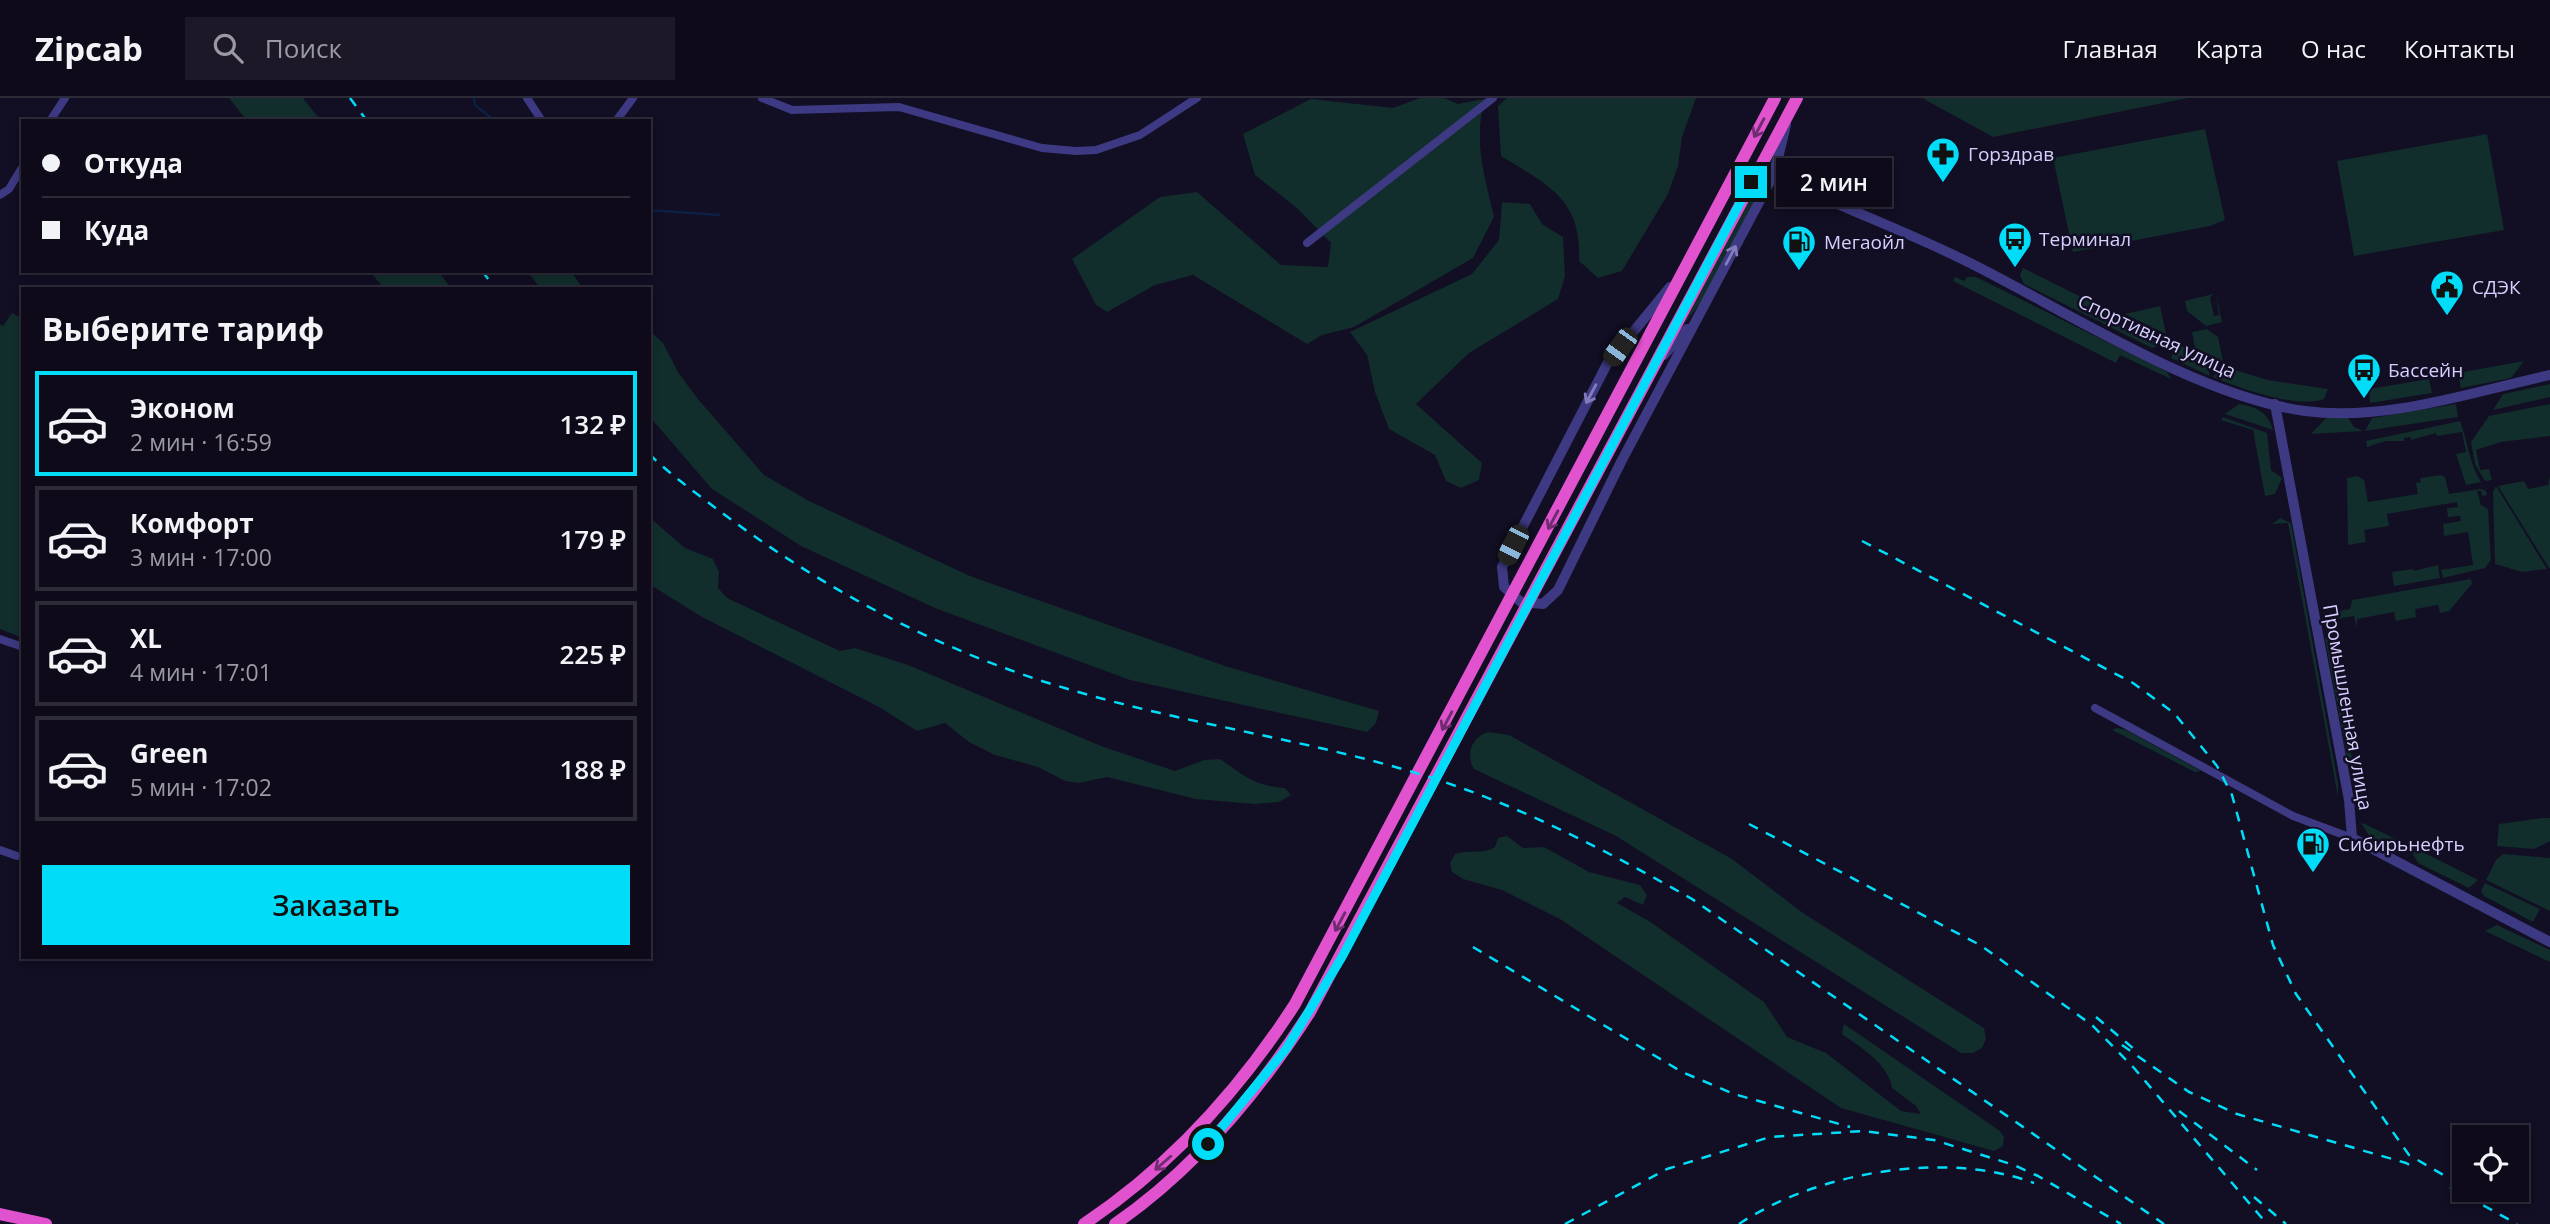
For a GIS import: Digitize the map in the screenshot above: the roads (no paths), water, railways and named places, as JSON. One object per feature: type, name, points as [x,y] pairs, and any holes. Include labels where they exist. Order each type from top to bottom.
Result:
[{"type":"highway","points":[[1084,1224],[1138,1185],[1196,1132],[1272,1039],[1326,948],[1775,98]]},
{"type":"highway","points":[[1115,1224],[1165,1184],[1208,1144],[1262,1082],[1304,1022],[1342,957],[1797,98]]},
{"type":"highway","points":[[0,1214],[46,1224]]},
{"type":"street","points":[[52,119],[65,98]]},
{"type":"street","points":[[527,98],[541,119]]},
{"type":"street","points":[[617,119],[633,98]]},
{"type":"street","points":[[762,98],[792,110],[899,107],[1042,148],[1076,151],[1096,150],[1140,135],[1198,98]]},
{"type":"street","points":[[1307,243],[1493,98]]},
{"type":"street","points":[[1701,239],[1654,310],[1614,356],[1594,387],[1502,567],[1502,580],[1515,598],[1536,605],[1554,596],[1774,174],[1790,111]]},
{"type":"street","points":[[0,195],[9,188],[21,169]]},
{"type":"street","name":"Спортивная улица","points":[[1774,174],[1816,196],[1860,211],[1977,266],[2196,377],[2275,404],[2305,411],[2362,413],[2550,375]]},
{"type":"street","points":[[1653,368],[1699,315]]},
{"type":"street","name":"Промышленная улица","points":[[2275,404],[2348,800],[2352,838],[2550,942]]},
{"type":"street","points":[[0,639],[21,646]]},
{"type":"street","points":[[2095,708],[2293,816],[2352,838]]},
{"type":"street","points":[[0,850],[17,856]]},
{"type":"waterway","points":[[474,98],[475,105],[492,119]]},
{"type":"waterway","points":[[651,210],[719,215]]},
{"type":"railway","points":[[350,98],[366,119]]},
{"type":"railway","points":[[484,273],[494,287]]},
{"type":"railway","points":[[651,456],[721,512],[802,568],[887,616],[975,657],[1113,702],[1342,753],[1432,778],[1532,817],[1629,864],[1692,899],[2164,1224]]},
{"type":"railway","points":[[1862,541],[2133,683],[2174,713],[2217,766],[2232,795],[2273,945],[2296,994],[2409,1155],[2452,1180]]},
{"type":"railway","points":[[1749,824],[1980,945],[2092,1025],[2134,1068],[2267,1224]]},
{"type":"railway","points":[[1473,947],[1682,1072],[1734,1094],[1850,1127]]},
{"type":"railway","points":[[2096,1017],[2134,1049]]},
{"type":"railway","points":[[2122,1045],[2189,1092],[2237,1114],[2416,1168]]},
{"type":"railway","points":[[2179,1111],[2257,1170]]},
{"type":"railway","points":[[1565,1224],[1667,1169],[1770,1137],[1863,1131],[1934,1140],[2014,1165],[2121,1224]]},
{"type":"railway","points":[[1739,1224],[1770,1206],[1805,1191],[1843,1179],[1882,1172],[1961,1168],[1999,1173],[2034,1183]]},
{"type":"railway","points":[[2450,1187],[2517,1224]]},
{"type":"railway","points":[[2254,1197],[2286,1224]]},
{"type":"place","name":"Горздрав","points":[[1943,184]]},
{"type":"place","name":"Терминал","points":[[2015,269]]},
{"type":"place","name":"Мегаойл","points":[[1799,272]]},
{"type":"place","name":"СДЭК","points":[[2447,317]]},
{"type":"place","name":"Бассейн","points":[[2364,400]]},
{"type":"place","name":"Сибирьнефть","points":[[2313,874]]}]
